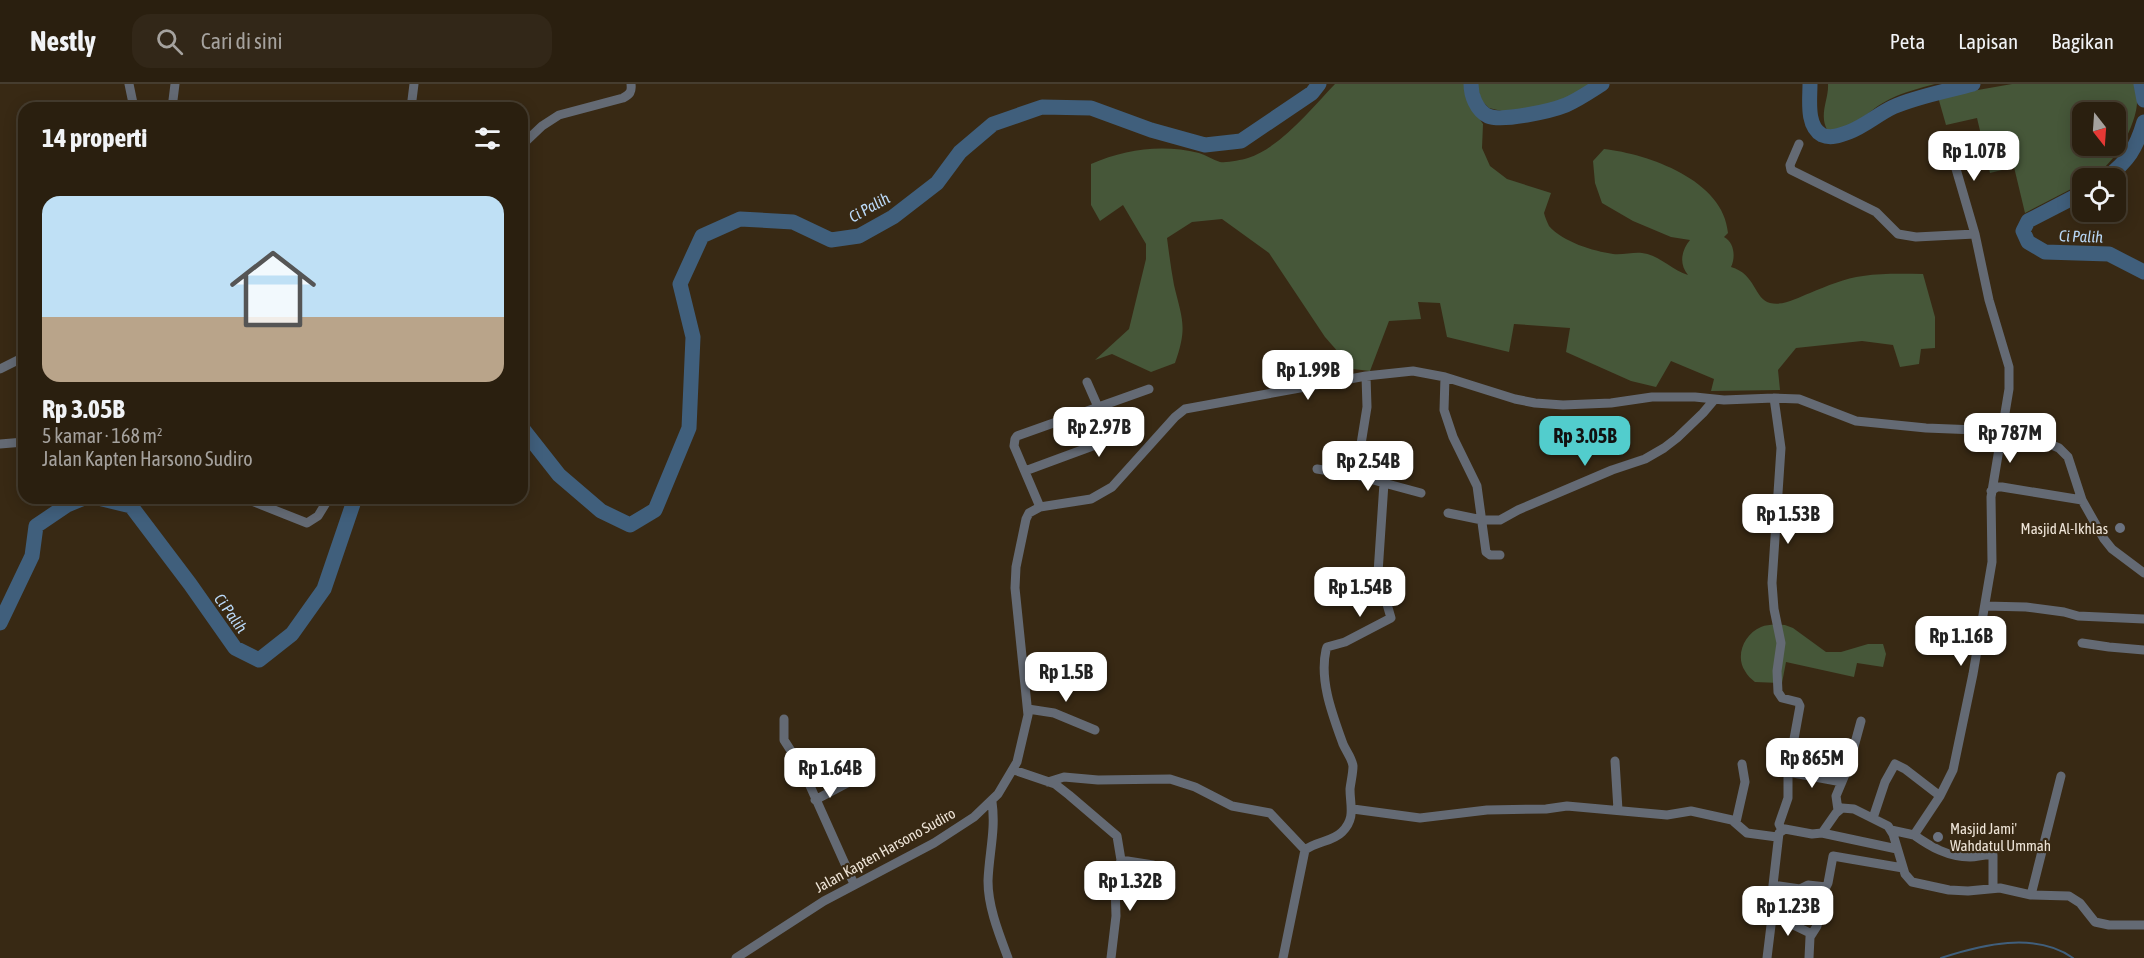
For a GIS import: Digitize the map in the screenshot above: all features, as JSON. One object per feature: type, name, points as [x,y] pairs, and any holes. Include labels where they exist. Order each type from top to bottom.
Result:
[{"type":"street","points":[[129,84],[133,102]]},
{"type":"street","points":[[173,102],[175,84]]},
{"type":"street","points":[[412,102],[414,84]]},
{"type":"street","points":[[528,139],[549,120],[559,115],[608,104],[630,95],[631,84]]},
{"type":"street","points":[[1914,835],[1940,796],[1953,770],[1985,606],[1993,543],[1990,519],[1991,491],[2009,389],[2009,367],[1989,300],[1975,234],[1947,138]]},
{"type":"street","points":[[1799,144],[1790,165],[1791,170],[1876,212],[1898,234],[1916,237],[1975,234]]},
{"type":"street","points":[[0,369],[18,360]]},
{"type":"street","points":[[1149,389],[1017,436],[1014,446],[1041,507],[1091,499],[1112,487],[1175,417],[1192,406],[1366,376],[1413,371],[1445,377],[1535,403],[1611,404],[1674,396],[1714,400],[1799,399],[1836,414],[1866,422],[2002,431],[2040,440],[2059,448],[2068,457],[2082,500],[2104,539],[2112,549],[2144,573]]},
{"type":"street","points":[[1356,475],[1367,407],[1366,376]]},
{"type":"street","points":[[1445,377],[1444,410],[1477,486],[1486,552],[1490,555],[1500,555]]},
{"type":"street","points":[[1024,471],[1112,438],[1112,432],[1087,382]]},
{"type":"street","points":[[1767,958],[1773,917],[1773,885],[1779,824],[1788,798],[1788,772],[1800,706],[1798,702],[1782,699],[1778,692],[1777,671],[1781,643],[1774,609],[1772,583],[1781,448],[1774,398]]},
{"type":"street","points":[[1448,513],[1482,520],[1500,520],[1612,470],[1644,459],[1664,448],[1703,414],[1714,400]]},
{"type":"street","points":[[0,444],[18,442]]},
{"type":"street","points":[[1317,469],[1356,475],[1421,493]]},
{"type":"street","points":[[1282,958],[1305,850],[1341,833],[1351,818],[1353,809],[1350,790],[1353,767],[1335,723],[1325,683],[1325,654],[1327,647],[1345,642],[1391,618],[1378,573],[1384,483]]},
{"type":"street","points":[[1991,491],[2002,487],[2082,500]]},
{"type":"street","points":[[259,504],[307,523],[318,516],[325,504]]},
{"type":"street","name":"Jalan Kapten Harsono Sudiro","points":[[736,958],[796,917],[934,843],[974,817],[992,802],[1014,770],[1026,729],[1028,709],[1015,588],[1016,567],[1026,519],[1029,513],[1041,507]]},
{"type":"street","points":[[1985,606],[2026,607],[2078,616],[2144,619]]},
{"type":"street","points":[[2082,643],[2109,648],[2144,650]]},
{"type":"street","points":[[1028,709],[1054,713],[1095,730]]},
{"type":"street","points":[[784,719],[783,737],[802,768],[854,884]]},
{"type":"street","points":[[1838,810],[1836,796],[1862,721]]},
{"type":"street","points":[[1615,761],[1618,810]]},
{"type":"street","points":[[1736,822],[1745,782],[1742,764]]},
{"type":"street","points":[[1873,818],[1885,782],[1895,764],[1940,796]]},
{"type":"street","points":[[1014,770],[1062,789],[1117,836],[1121,860],[1115,883],[1116,916],[1111,958]]},
{"type":"street","points":[[1788,772],[1842,782]]},
{"type":"street","points":[[815,800],[851,781],[867,776]]},
{"type":"street","points":[[2031,895],[2061,776]]},
{"type":"street","points":[[1048,782],[1064,777],[1098,780],[1173,780],[1195,787],[1232,806],[1270,813],[1305,850]]},
{"type":"street","points":[[992,802],[994,831],[989,887],[993,913],[1008,958]]},
{"type":"street","points":[[1353,809],[1420,818],[1487,810],[1546,809],[1568,806],[1667,815],[1690,811],[1736,822],[1744,831],[1779,834],[1788,829],[1812,834],[1822,832],[1897,849]]},
{"type":"street","points":[[1822,832],[1838,810],[1848,807],[1883,823],[1891,830],[1914,835],[1946,853],[1965,857],[1994,855],[1993,888]]},
{"type":"street","points":[[1891,830],[1902,868],[1908,879],[1917,884],[1968,891],[2006,888],[2031,895],[2069,896],[2080,903],[2091,918],[2102,924],[2144,925]]},
{"type":"street","points":[[1809,958],[1812,934],[1817,926],[1833,857],[1836,856],[1841,837]]},
{"type":"street","points":[[1836,856],[1902,868]]},
{"type":"street","points":[[1121,860],[1154,865]]},
{"type":"street","points":[[1773,885],[1800,889],[1808,885],[1826,887]]},
{"type":"street","points":[[1773,917],[1812,934]]},
{"type":"green space","points":[[1335,84],[1464,84],[1467,100],[1483,124],[1482,148],[1490,166],[1507,179],[1551,193],[1544,213],[1549,226],[1562,237],[1597,251],[1613,254],[1648,254],[1688,275],[1682,258],[1690,240],[1671,237],[1633,221],[1602,203],[1595,183],[1593,161],[1604,149],[1662,164],[1699,184],[1713,198],[1723,214],[1728,233],[1724,237],[1730,242],[1733,250],[1731,267],[1745,275],[1761,297],[1770,303],[1790,301],[1856,277],[1923,274],[1935,317],[1935,348],[1921,349],[1919,364],[1900,367],[1893,345],[1862,341],[1796,348],[1778,370],[1780,390],[1711,391],[1714,379],[1671,361],[1656,387],[1631,381],[1566,352],[1570,328],[1514,324],[1509,352],[1447,337],[1440,303],[1418,302],[1421,319],[1389,321],[1370,371],[1353,369],[1325,337],[1269,253],[1222,219],[1192,222],[1167,238],[1183,331],[1175,363],[1151,372],[1112,354],[1095,360],[1129,329],[1146,259],[1146,244],[1123,205],[1100,221],[1091,205],[1091,164],[1117,155],[1158,149],[1185,150],[1220,162],[1248,158],[1260,153],[1284,136]]},
{"type":"green space","points":[[1477,84],[1593,84],[1554,104],[1506,112],[1489,108],[1481,100]]},
{"type":"green space","points":[[1828,84],[1935,84],[1895,97],[1882,103],[1847,127],[1828,131],[1824,113]]},
{"type":"green space","points":[[2012,84],[2134,84],[2137,96],[2132,125],[2126,137],[2126,102],[2072,102],[2072,156],[2115,156],[2104,168],[2072,168],[2072,189],[2025,213],[2014,167],[1990,173],[1977,118],[1946,125],[1938,97]]},
{"type":"green space","points":[[1785,625],[1793,628],[1826,652],[1841,652],[1868,644],[1883,644],[1886,654],[1883,667],[1857,663],[1854,677],[1786,662],[1782,683],[1755,682],[1742,665],[1741,652],[1746,640],[1761,627]]},
{"type":"waterway","name":"Ci Palih","points":[[528,436],[559,475],[601,511],[630,525],[655,510],[689,428],[693,337],[680,284],[702,236],[740,219],[793,222],[831,240],[859,236],[893,217],[937,183],[960,152],[993,124],[1042,107],[1091,108],[1151,130],[1205,145],[1241,141],[1312,93],[1319,84]]},
{"type":"waterway","name":"Ci Palih","points":[[1471,84],[1473,97],[1480,110],[1488,116],[1504,118],[1566,105],[1602,84]]},
{"type":"waterway","name":"Ci Palih","points":[[1810,84],[1810,112],[1813,125],[1822,135],[1829,137],[1855,129],[1903,103],[1973,84]]},
{"type":"waterway","name":"Ci Palih","points":[[2141,84],[2144,100]]},
{"type":"waterway","name":"Ci Palih","points":[[2118,168],[2130,154],[2144,122]]},
{"type":"waterway","name":"Ci Palih","points":[[2072,198],[2028,221],[2023,231],[2028,242],[2045,252],[2109,254],[2144,272]]},
{"type":"waterway","name":"Ci Palih","points":[[0,623],[32,556],[36,526],[69,504]]},
{"type":"waterway","name":"Ci Palih","points":[[123,504],[131,506],[235,648],[259,660],[292,634],[324,589],[353,504]]},
{"type":"waterway","points":[[1941,958],[1990,945],[2008,943],[2042,945],[2073,958]]},
{"type":"place","name":"Masjid Al-Ikhlas","points":[[2120,528]]},
{"type":"place","name":"Masjid Jami' Wahdatul Ummah","points":[[1938,837]]}]
